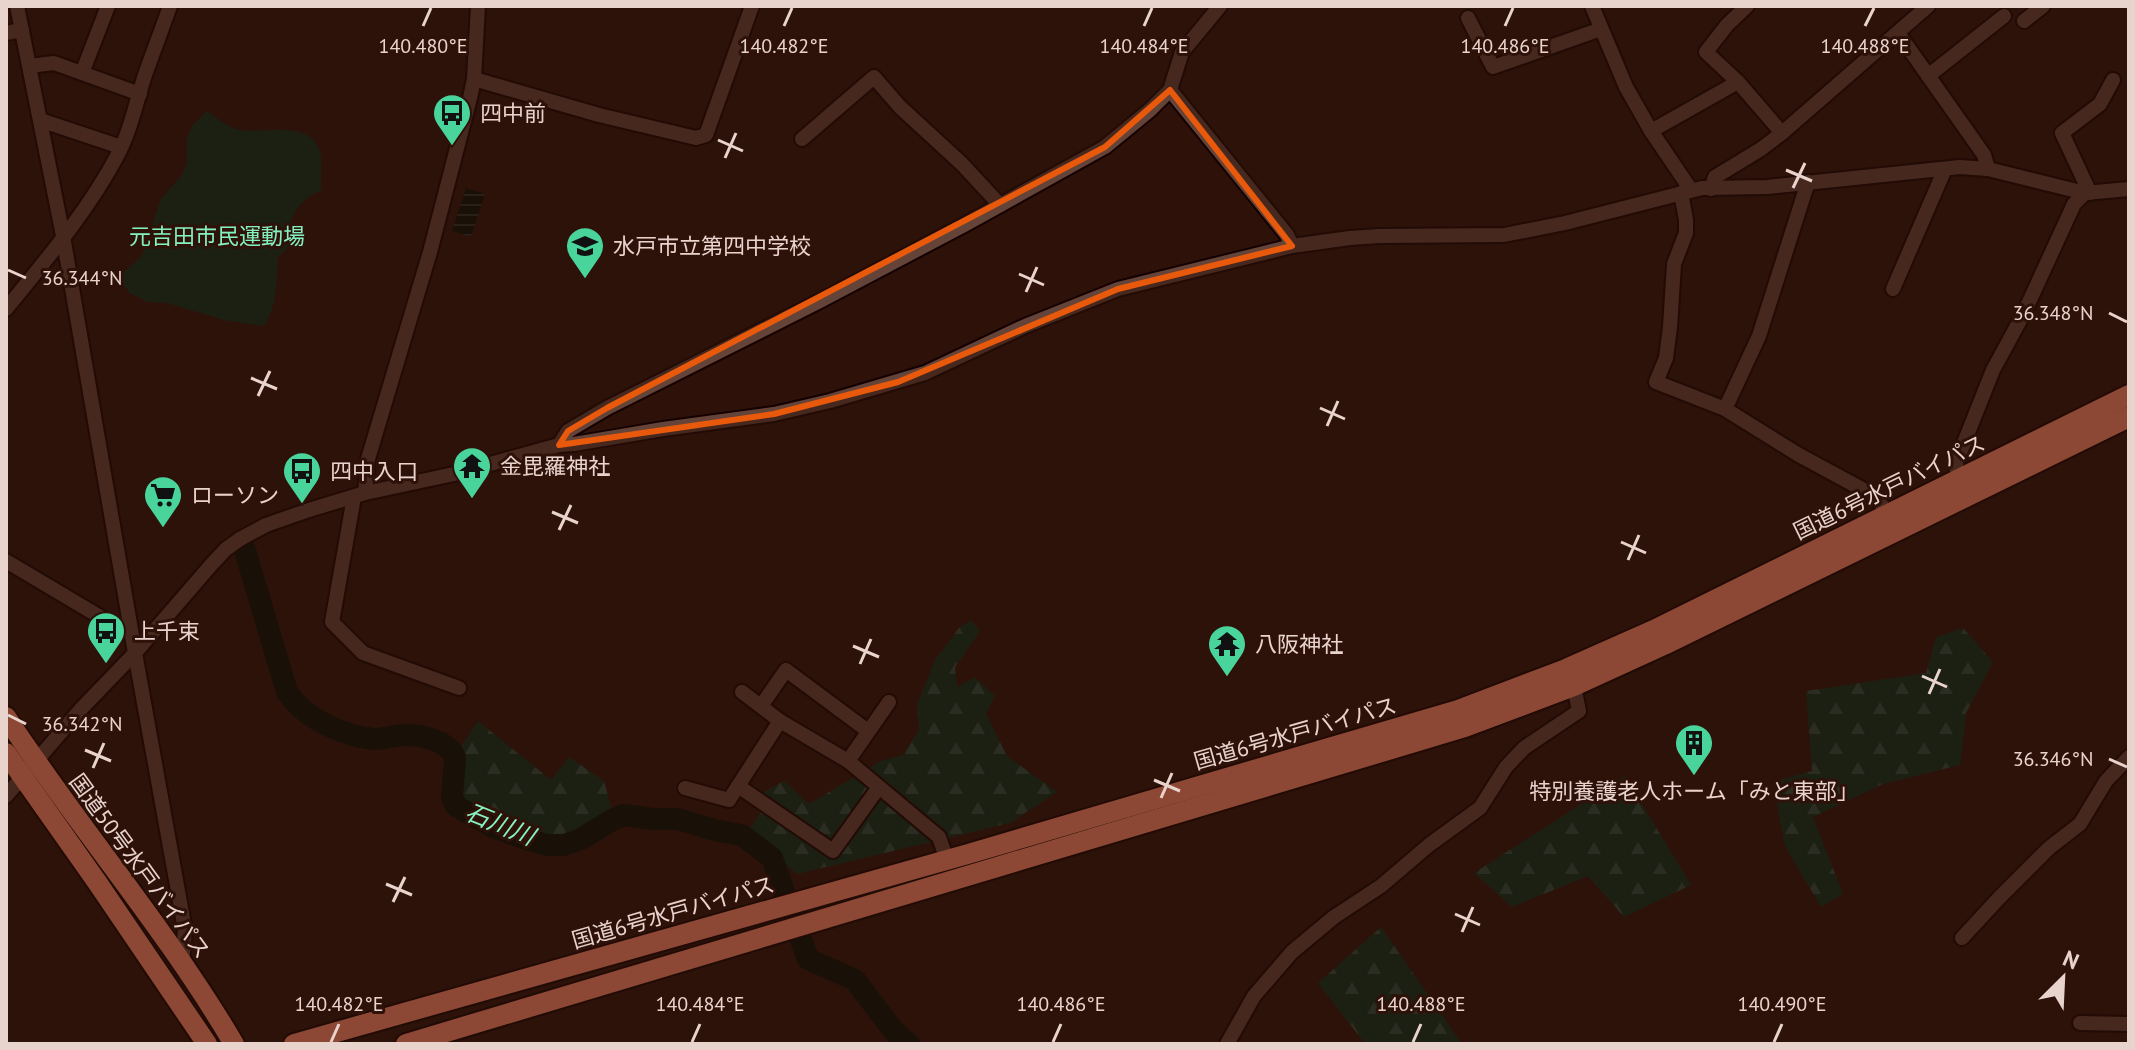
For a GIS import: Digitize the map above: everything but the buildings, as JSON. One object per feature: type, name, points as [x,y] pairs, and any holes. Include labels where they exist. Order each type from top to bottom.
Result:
[{"type":"highway","name":"国道6号水戸バイパス","points":[[294,1044],[947,860],[1458,710],[1566,669],[1654,630],[2129,395]]},
{"type":"highway","name":"国道6号水戸バイパス","points":[[406,1044],[1465,727],[1574,686],[1666,644],[2129,417]]},
{"type":"highway","name":"国道50号水戸バイパス","points":[[6,717],[182,964],[234,1044]]},
{"type":"highway","name":"国道50号水戸バイパス","points":[[6,753],[207,1044]]},
{"type":"street","points":[[17,6],[63,236],[185,930],[182,964]]},
{"type":"street","points":[[82,73],[108,6]]},
{"type":"street","points":[[6,309],[103,181],[131,124],[170,6]]},
{"type":"street","points":[[459,688],[363,653],[332,622],[368,459],[462,131],[474,79],[478,6]]},
{"type":"street","points":[[474,79],[599,115],[696,138],[706,135],[752,6]]},
{"type":"street","points":[[559,445],[568,431],[607,408],[820,301],[1105,147],[1170,90],[1182,52],[1220,6]]},
{"type":"street","points":[[1592,6],[1626,87],[1686,192],[1686,233],[1674,264],[1666,358],[1656,382],[1725,409],[1799,455],[1873,495],[1887,515]]},
{"type":"street","points":[[1747,6],[1706,52],[1738,82],[1782,133]]},
{"type":"street","points":[[1711,189],[1715,177],[1782,133],[1928,6]]},
{"type":"street","points":[[2024,21],[2043,6]]},
{"type":"street","points":[[1928,76],[2004,16]]},
{"type":"street","points":[[1468,18],[1493,67],[1601,29]]},
{"type":"street","points":[[6,33],[22,30]]},
{"type":"street","points":[[1898,33],[1984,155],[1988,169]]},
{"type":"street","points":[[29,66],[54,63],[140,94]]},
{"type":"street","points":[[802,139],[874,77],[900,107],[962,164],[1000,205]]},
{"type":"street","points":[[2088,193],[2062,133],[2100,104],[2113,80]]},
{"type":"street","points":[[1651,131],[1738,82]]},
{"type":"street","points":[[1170,90],[1287,235],[1292,246]]},
{"type":"street","points":[[40,120],[121,147]]},
{"type":"street","points":[[6,796],[226,549],[266,525],[360,495],[454,474],[559,445],[774,414],[830,401],[925,373],[1025,326],[1118,289],[1292,246],[1380,236],[1504,235],[1686,192],[1960,167],[1988,169],[2088,193],[2129,189]]},
{"type":"street","points":[[1893,289],[1945,169]]},
{"type":"street","points":[[1725,409],[1767,315],[1808,182]]},
{"type":"street","points":[[1958,480],[1956,463],[1993,370],[2024,313],[2074,204],[2088,193]]},
{"type":"street","points":[[6,561],[117,627],[130,629]]},
{"type":"street","points":[[761,706],[786,670],[868,731]]},
{"type":"street","points":[[1227,1044],[1254,996],[1292,952],[1480,808],[1506,767],[1524,748],[1579,711],[1574,686]]},
{"type":"street","points":[[742,692],[780,721],[848,761],[939,837],[947,860]]},
{"type":"street","points":[[848,761],[889,702]]},
{"type":"street","points":[[685,788],[729,800],[780,721]]},
{"type":"street","points":[[1962,938],[2049,848],[2080,824],[2106,781],[2129,757]]},
{"type":"street","points":[[738,786],[833,851],[879,787]]},
{"type":"street","points":[[2080,1023],[2129,1024]]},
{"type":"highlighted area","points":[[1170,90],[1292,246],[1118,289],[898,382],[774,414],[559,445],[568,431],[607,408],[1105,147]]},
{"type":"green space","name":"元吉田市民運動場","points":[[207,111],[240,130],[286,130],[308,135],[320,152],[321,190],[304,201],[293,216],[289,243],[278,257],[274,304],[262,326],[224,320],[167,303],[147,302],[130,293],[119,280],[142,256],[161,199],[182,175],[187,163],[187,139],[192,126]]},
{"type":"green space","points":[[971,620],[980,631],[955,667],[957,687],[975,677],[995,696],[986,714],[1007,756],[1057,792],[1010,823],[797,874],[748,832],[763,809],[764,792],[784,781],[809,804],[881,761],[903,755],[919,730],[917,704],[935,660],[959,628]]},
{"type":"green space","points":[[1963,628],[1993,662],[1966,713],[1960,765],[1883,784],[1813,817],[1843,894],[1821,907],[1785,846],[1773,782],[1812,771],[1806,691],[1926,673],[1936,637]]},
{"type":"green space","points":[[478,721],[551,780],[569,757],[604,781],[612,810],[580,834],[558,841],[525,834],[469,809],[456,796],[460,764],[458,751]]},
{"type":"green space","points":[[1625,776],[1691,885],[1624,917],[1588,876],[1512,907],[1474,873]]},
{"type":"green space","points":[[1381,927],[1462,1044],[1356,1044],[1363,1041],[1318,983]]},
{"type":"shaded area","points":[[466,188],[485,194],[471,237],[452,231]]},
{"type":"waterway","name":"石川川","points":[[244,547],[287,692],[314,718],[362,737],[374,739],[412,735],[441,743],[455,758],[452,797],[456,806],[493,827],[547,845],[564,845],[581,839],[624,815],[678,819],[742,835],[772,858],[808,959],[855,980],[893,1030],[909,1044]]},
{"type":"place","name":"四中前","points":[[452,147]]},
{"type":"place","name":"水戸市立第四中学校","points":[[585,280]]},
{"type":"place","name":"金毘羅神社","points":[[472,500]]},
{"type":"place","name":"四中入口","points":[[302,505]]},
{"type":"place","name":"ローソン","points":[[163,529]]},
{"type":"place","name":"上千束","points":[[106,665]]},
{"type":"place","name":"八阪神社","points":[[1227,678]]},
{"type":"place","name":"特別養護老人ホーム「みと東部」","points":[[1694,777]]}]
